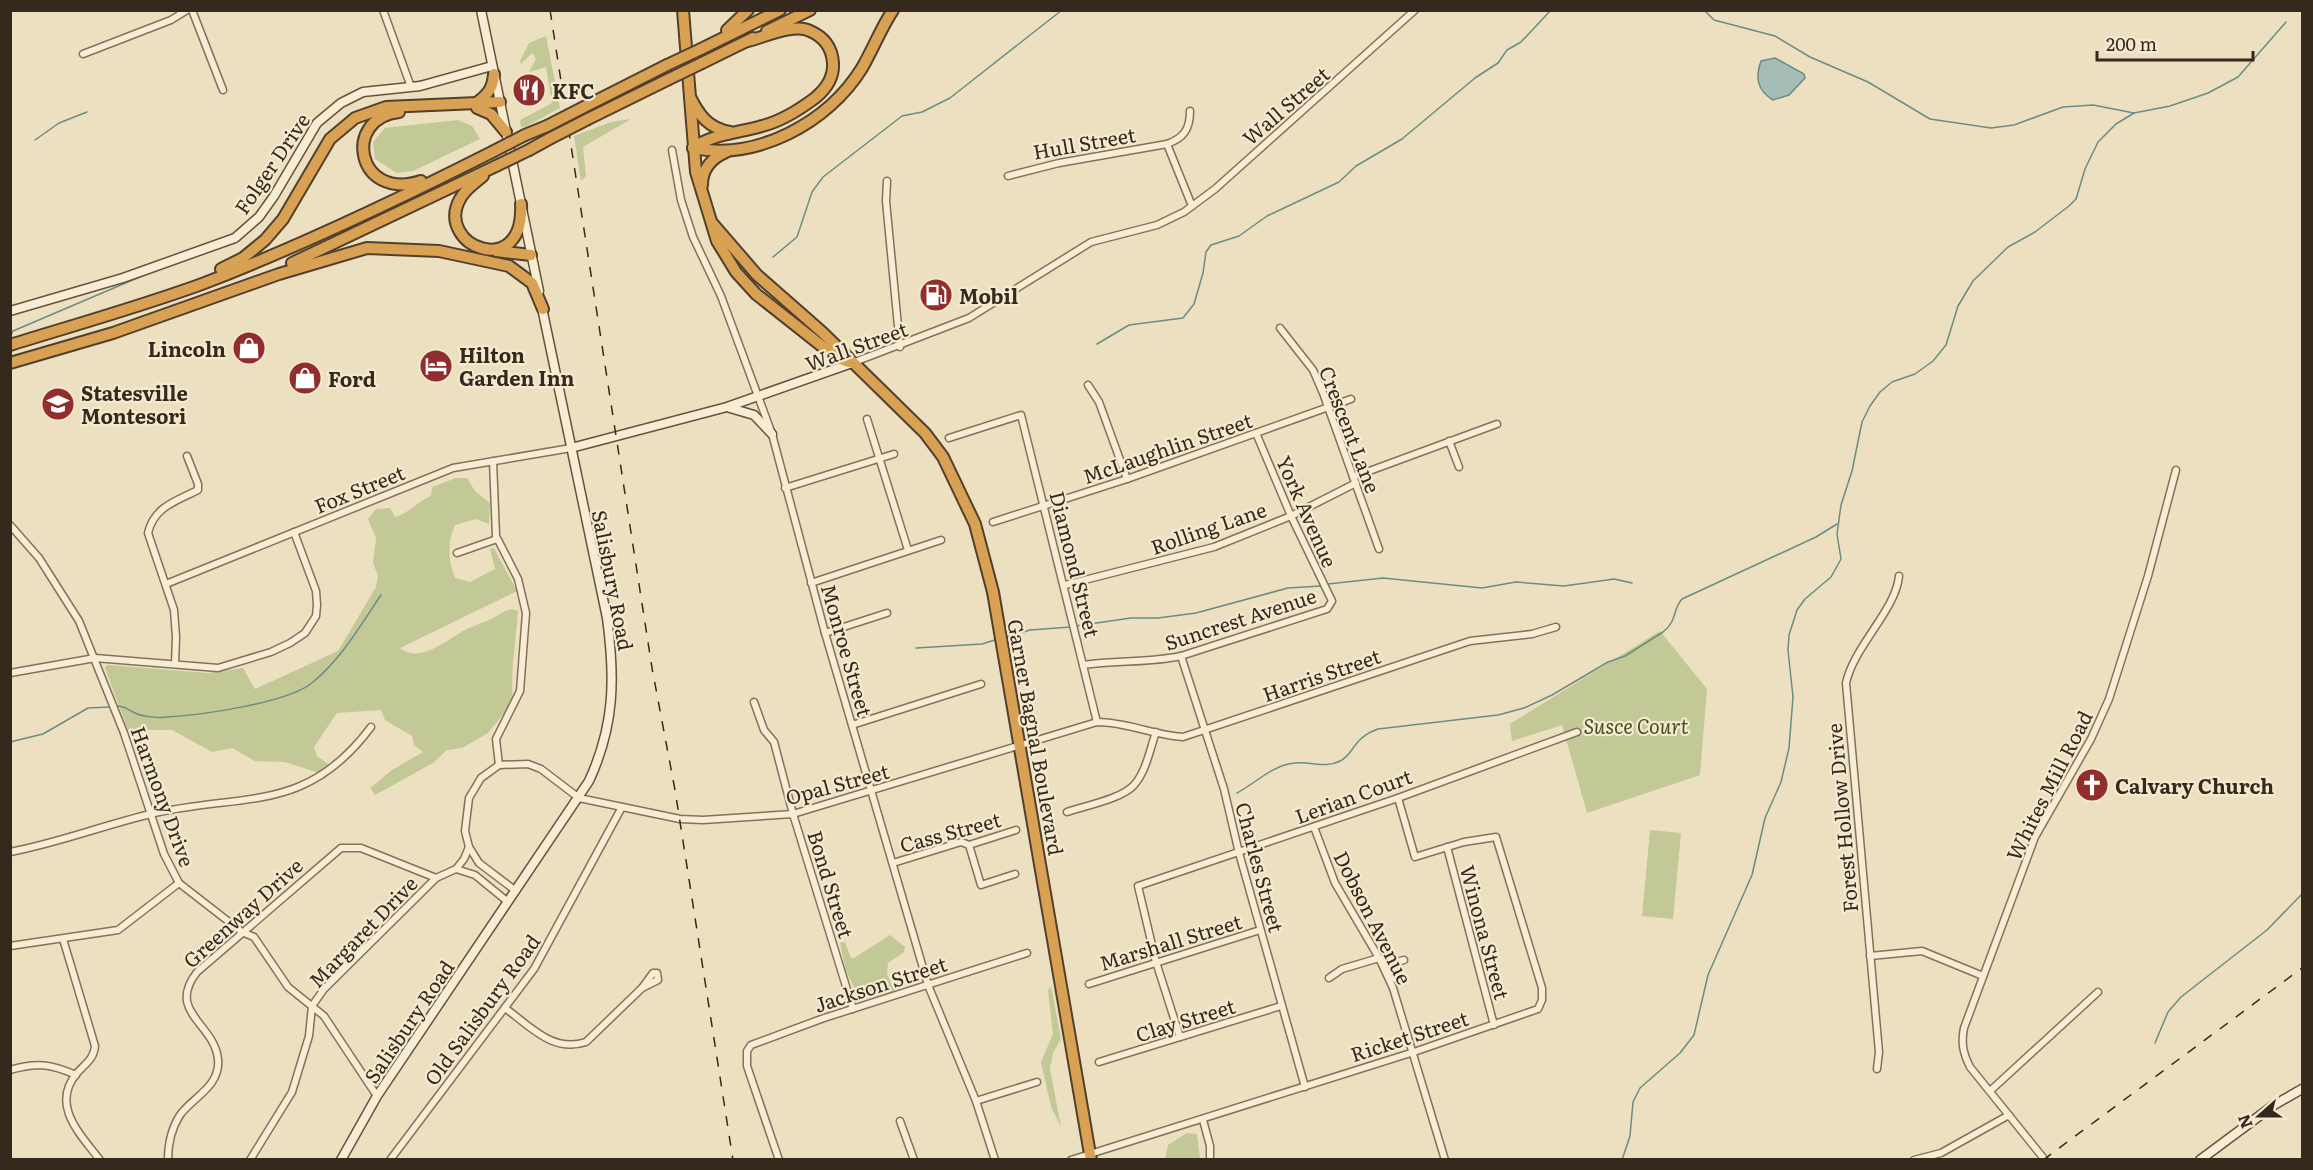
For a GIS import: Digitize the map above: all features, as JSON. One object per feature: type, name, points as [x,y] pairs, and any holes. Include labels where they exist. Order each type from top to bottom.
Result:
[{"type":"highway","name":"Garner Bagnal Boulevard","points":[[683,10],[693,148],[701,194],[713,224],[757,275],[822,332],[925,433],[943,457],[966,502],[982,544],[993,592],[1090,1157]]},
{"type":"highway","points":[[701,49],[736,24],[748,10]]},
{"type":"highway","points":[[10,345],[196,286],[268,257],[547,126],[780,10]]},
{"type":"highway","points":[[235,290],[529,150],[810,10]]},
{"type":"highway","points":[[701,194],[705,170],[711,161],[728,152],[793,132],[828,107],[861,69],[893,10]]},
{"type":"highway","points":[[693,148],[703,141],[785,117],[805,106],[822,92],[830,81],[834,68],[832,56],[827,44],[818,34],[806,29],[748,41]]},
{"type":"highway","points":[[478,104],[494,84],[493,70]]},
{"type":"highway","points":[[688,93],[699,115],[709,124],[720,130],[742,131]]},
{"type":"highway","points":[[476,160],[443,174],[397,186],[385,183],[368,168],[363,145],[373,123],[389,114],[500,102]]},
{"type":"highway","points":[[80,322],[210,275],[243,258],[265,240],[283,219],[330,139],[355,118],[386,107],[478,104],[492,114],[506,132]]},
{"type":"highway","points":[[693,148],[728,152]]},
{"type":"highway","points":[[496,166],[467,189],[459,199],[456,212],[458,224],[463,236],[479,249],[531,255]]},
{"type":"highway","points":[[489,250],[508,244],[514,238],[522,218],[521,204]]},
{"type":"highway","points":[[10,363],[113,333],[323,259],[367,248],[439,251],[495,262],[522,273],[532,284],[543,309]]},
{"type":"highway","points":[[495,262],[520,260],[531,255]]},
{"type":"street","points":[[83,54],[171,20],[187,10]]},
{"type":"street","points":[[192,10],[223,90]]},
{"type":"street","points":[[383,10],[411,87]]},
{"type":"street","name":"Salisbury Road","points":[[341,1160],[377,1096],[579,798],[598,763],[612,704],[613,676],[608,618],[481,10]]},
{"type":"street","name":"Wall Street","points":[[571,448],[760,397],[900,347],[983,311],[1090,242],[1157,225],[1192,206],[1414,10]]},
{"type":"street","name":"Folger Drive","points":[[10,311],[123,278],[235,238],[259,217],[274,196],[309,133],[326,114],[351,97],[493,70]]},
{"type":"street","points":[[1190,111],[1190,122],[1185,132],[1178,140],[1167,144],[1192,206]]},
{"type":"street","name":"Hull Street","points":[[1008,176],[1059,163],[1167,144]]},
{"type":"street","name":"Monroe Street","points":[[672,150],[681,200],[693,237],[721,296],[772,434],[825,633],[928,985],[976,1101],[995,1160]]},
{"type":"street","points":[[887,181],[886,201],[900,347]]},
{"type":"street","name":"Crescent Lane","points":[[1280,328],[1313,370],[1329,407],[1379,549]]},
{"type":"street","points":[[1088,386],[1099,402],[1127,479]]},
{"type":"street","name":"McLaughlin Street","points":[[993,522],[1127,479],[1351,399]]},
{"type":"street","points":[[727,407],[754,415],[772,434]]},
{"type":"street","name":"Diamond Street","points":[[949,438],[1021,415],[1065,585],[1097,722]]},
{"type":"street","points":[[867,419],[908,550]]},
{"type":"street","name":"Rolling Lane","points":[[1065,585],[1198,552],[1291,516],[1354,480],[1497,424]]},
{"type":"street","name":"York Avenue","points":[[1256,434],[1291,516],[1332,601]]},
{"type":"street","points":[[1449,441],[1459,467]]},
{"type":"street","name":"Fox Street","points":[[166,584],[435,475],[493,461],[571,448]]},
{"type":"street","points":[[785,488],[894,454]]},
{"type":"street","points":[[175,664],[174,610],[148,533],[157,512],[198,490],[187,456]]},
{"type":"street","points":[[493,461],[494,521],[497,539],[518,579],[526,613],[520,691],[496,739],[500,765]]},
{"type":"street","name":"Whites Mill Road","points":[[2044,1160],[1970,1065],[1964,1055],[1962,1041],[1983,976],[2035,837],[2105,710],[2148,576],[2176,470]]},
{"type":"street","name":"Harmony Drive","points":[[10,525],[39,558],[60,588],[95,658],[152,813],[164,854],[178,883],[242,932],[254,937],[288,987],[324,1016],[377,1096]]},
{"type":"street","points":[[10,673],[95,658],[204,668],[231,665],[271,652],[305,633],[316,616],[316,591],[294,532]]},
{"type":"street","points":[[457,553],[497,539]]},
{"type":"street","points":[[811,583],[941,540]]},
{"type":"street","name":"Forest Hollow Drive","points":[[1877,1070],[1879,1052],[1846,683],[1853,661],[1895,591],[1899,576]]},
{"type":"street","name":"Suncrest Avenue","points":[[1083,665],[1122,660],[1157,662],[1181,656],[1321,613],[1332,601]]},
{"type":"street","points":[[825,633],[887,613]]},
{"type":"street","name":"Harris Street","points":[[1097,722],[1126,723],[1183,737],[1205,732],[1470,641],[1532,634],[1556,627]]},
{"type":"street","name":"Charles Street","points":[[1181,656],[1224,789],[1239,853],[1305,1087]]},
{"type":"street","points":[[852,725],[981,684]]},
{"type":"street","name":"Bond Street","points":[[754,702],[762,727],[774,742],[793,814],[853,1009]]},
{"type":"street","name":"Opal Street","points":[[579,798],[680,819],[703,820],[793,814],[872,792],[1097,722]]},
{"type":"street","points":[[10,852],[152,813],[262,797],[305,785],[324,775],[342,761],[371,727]]},
{"type":"street","points":[[1067,812],[1122,794],[1133,787],[1140,776],[1156,732]]},
{"type":"street","name":"Lerian Court","points":[[1156,962],[1138,886],[1398,798],[1576,732]]},
{"type":"street","points":[[516,891],[479,863],[469,847],[465,831],[469,798],[481,778],[500,765],[528,764],[541,769],[579,798]]},
{"type":"street","points":[[1398,798],[1415,857],[1447,847]]},
{"type":"street","name":"Old Salisbury Road","points":[[390,1160],[544,953],[622,807]]},
{"type":"street","name":"Dobson Avenue","points":[[1314,827],[1335,883],[1379,958],[1397,999],[1445,1160]]},
{"type":"street","name":"Cass Street","points":[[893,863],[961,842],[969,845],[1016,830]]},
{"type":"street","name":"Ricket Street","points":[[1071,1160],[1090,1157],[1414,1052],[1538,1009],[1542,1000],[1542,988],[1497,837],[1447,847]]},
{"type":"street","points":[[969,845],[981,885],[1015,874]]},
{"type":"street","points":[[469,847],[456,868],[475,875],[508,902]]},
{"type":"street","name":"Winona Street","points":[[1447,847],[1494,1025]]},
{"type":"street","name":"Greenway Drive","points":[[168,1160],[172,1130],[185,1109],[211,1084],[218,1060],[211,1040],[191,1013],[186,992],[197,972],[340,848],[361,848],[436,878]]},
{"type":"street","name":"Margaret Drive","points":[[250,1160],[292,1092],[309,1036],[312,1006],[324,989],[436,878],[456,868]]},
{"type":"street","points":[[10,946],[118,930],[178,883]]},
{"type":"street","name":"Marshall Street","points":[[1089,984],[1260,930]]},
{"type":"street","points":[[63,939],[95,1041],[93,1057],[76,1075],[66,1096],[68,1118],[100,1160]]},
{"type":"street","points":[[1870,956],[1922,951],[1983,976]]},
{"type":"street","name":"Jackson Street","points":[[779,1160],[747,1066],[747,1051],[758,1041],[1027,953]]},
{"type":"street","points":[[1329,978],[1342,969],[1379,958],[1388,964],[1395,979],[1401,977]]},
{"type":"street","points":[[1388,964],[1404,960]]},
{"type":"street","points":[[1156,962],[1180,1037]]},
{"type":"street","points":[[505,1008],[548,1041],[578,1045],[586,1042],[642,988]]},
{"type":"street","points":[[1990,1091],[2098,992]]},
{"type":"street","name":"Clay Street","points":[[1099,1062],[1281,1006]]},
{"type":"street","points":[[10,1070],[37,1063],[48,1064],[76,1075]]},
{"type":"street","points":[[976,1101],[1037,1082]]},
{"type":"street","points":[[2200,1160],[2274,1105],[2302,1089]]},
{"type":"street","points":[[1914,1160],[1941,1153],[2009,1115]]},
{"type":"street","points":[[1203,1119],[1210,1146],[1210,1160]]},
{"type":"street","points":[[900,1121],[914,1160]]},
{"type":"green space","points":[[546,36],[560,108],[521,127],[520,120],[552,103],[546,67],[529,72],[536,59],[532,53],[521,64],[520,61],[529,43]]},
{"type":"green space","points":[[631,119],[583,147],[586,176],[581,181],[574,136],[611,122]]},
{"type":"green space","points":[[458,120],[472,126],[480,139],[413,171],[397,173],[375,159],[373,142],[385,128]]},
{"type":"green space","points":[[456,478],[467,478],[475,491],[490,503],[489,524],[476,519],[455,525],[449,552],[455,578],[470,582],[495,569],[490,549],[494,548],[517,591],[400,648],[416,654],[424,652],[505,611],[511,609],[518,611],[513,668],[513,702],[488,733],[462,748],[447,750],[433,763],[375,795],[370,788],[392,770],[423,752],[414,745],[412,736],[385,720],[381,710],[337,713],[314,747],[317,756],[331,766],[319,773],[285,762],[255,761],[232,748],[212,752],[172,730],[128,730],[105,668],[107,665],[208,673],[243,668],[255,689],[338,651],[376,587],[378,576],[373,563],[376,538],[368,519],[376,509],[390,508],[395,517],[400,515],[431,496],[432,487]]},
{"type":"green space","name":"Susce Court","points":[[1660,631],[1707,689],[1700,775],[1587,813],[1562,725],[1512,741],[1510,724]]},
{"type":"green space","points":[[1650,830],[1681,833],[1673,919],[1642,916]]},
{"type":"green space","points":[[890,935],[905,947],[904,952],[888,963],[887,974],[895,991],[872,997],[857,994],[846,970],[840,943],[845,942],[851,958],[854,958]]},
{"type":"green space","points":[[1051,986],[1061,1039],[1053,1053],[1050,1069],[1061,1127],[1051,1107],[1041,1062],[1053,1034],[1048,990]]},
{"type":"green space","points":[[1187,1133],[1197,1134],[1200,1159],[1165,1159],[1168,1145]]},
{"type":"water","points":[[1775,58],[1804,74],[1805,78],[1789,95],[1773,100],[1761,88],[1758,73],[1761,61]]},
{"type":"waterway","points":[[773,257],[797,237],[812,192],[823,177],[902,116],[922,112],[950,98],[1062,10]]},
{"type":"waterway","points":[[1097,344],[1129,325],[1183,318],[1194,304],[1206,252],[1211,245],[1239,236],[1267,216],[1339,182],[1356,166],[1402,139],[1475,78],[1498,63],[1507,50],[1521,42],[1551,10]]},
{"type":"waterway","points":[[1704,10],[1714,20],[1775,36],[1810,57],[1868,82],[1930,119],[1991,128],[2014,125],[2063,107],[2093,105],[2134,113],[2170,106],[2208,93],[2238,77],[2286,22]]},
{"type":"waterway","points":[[35,140],[59,123],[87,112]]},
{"type":"waterway","points":[[1622,1160],[1630,1136],[1633,1102],[1640,1088],[1680,1053],[1694,1035],[1708,975],[1752,875],[1765,818],[1781,782],[1789,748],[1793,697],[1788,650],[1789,635],[1797,610],[1805,599],[1831,577],[1841,559],[1837,534],[1841,505],[1852,471],[1862,422],[1880,392],[1892,382],[1915,374],[1933,361],[1946,345],[1958,306],[1973,281],[2008,247],[2035,232],[2076,199],[2085,169],[2098,142],[2116,124],[2134,113]]},
{"type":"waterway","points":[[10,337],[13,331],[156,270]]},
{"type":"waterway","points":[[1237,793],[1287,764],[1323,765],[1340,761],[1348,755],[1358,741],[1378,729],[1498,715],[1524,708],[1552,695],[1608,662],[1625,656],[1663,632],[1671,623],[1682,599],[1816,537],[1837,524]]},
{"type":"waterway","points":[[1328,584],[1383,578],[1482,588],[1516,582],[1564,586],[1614,579],[1632,583]]},
{"type":"waterway","points":[[1076,626],[1131,618],[1158,618],[1196,613],[1288,588],[1321,586]]},
{"type":"waterway","points":[[115,706],[147,716],[182,716],[244,707],[285,696],[313,682],[333,663],[381,595]]},
{"type":"waterway","points":[[1005,637],[1030,630],[1071,627]]},
{"type":"waterway","points":[[916,648],[982,644],[998,639]]},
{"type":"waterway","points":[[10,742],[43,734],[88,708],[110,707]]},
{"type":"waterway","points":[[2155,1043],[2168,1012],[2181,997],[2267,930],[2302,894]]},
{"type":"railway","points":[[550,10],[652,668],[675,790],[733,1160]]},
{"type":"railway","points":[[2043,1160],[2302,968]]},
{"type":"place","name":"KFC","points":[[529,90]]},
{"type":"place","name":"Mobil","points":[[936,295]]},
{"type":"place","name":"Lincoln","points":[[249,348]]},
{"type":"place","name":"Hilton Garden Inn","points":[[436,366]]},
{"type":"place","name":"Ford","points":[[305,378]]},
{"type":"place","name":"Statesville Montesori","points":[[58,404]]},
{"type":"place","name":"Calvary Church","points":[[2092,785]]}]
